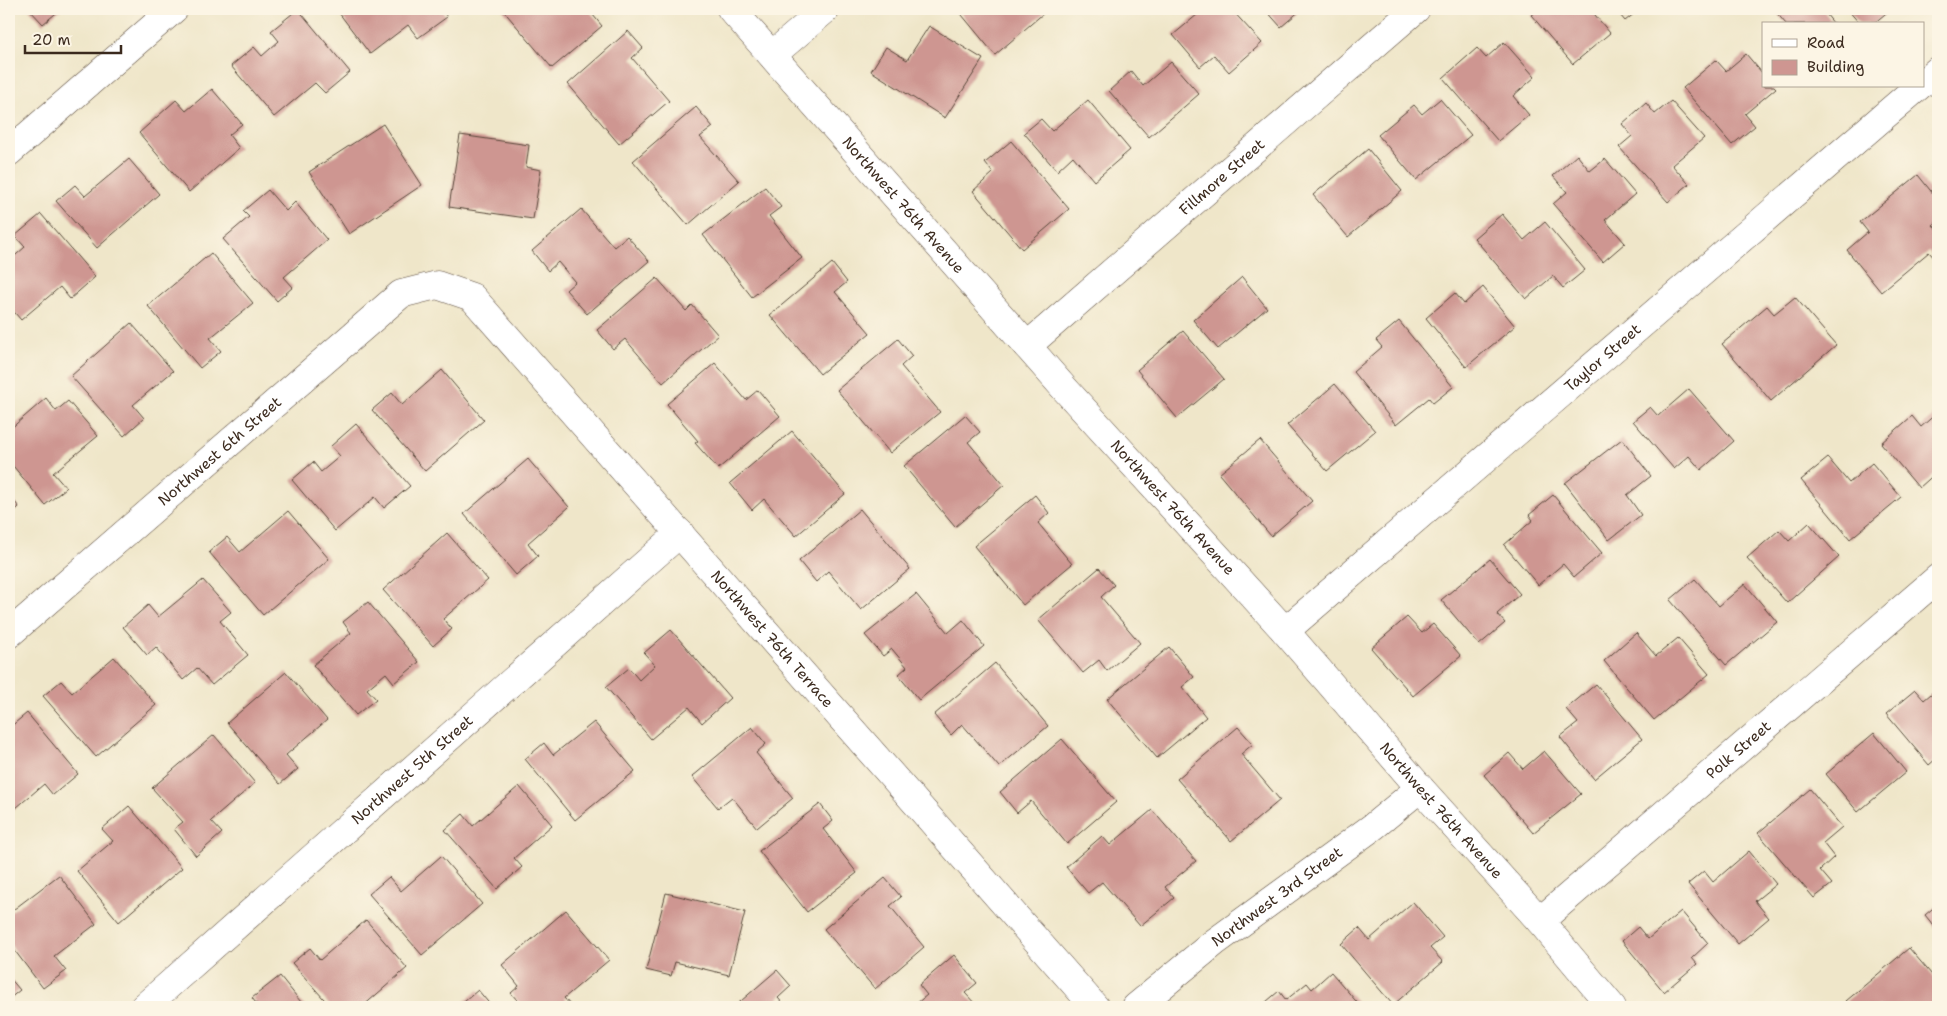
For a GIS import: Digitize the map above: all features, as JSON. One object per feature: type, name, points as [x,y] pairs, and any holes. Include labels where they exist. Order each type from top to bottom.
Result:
[{"type":"street","points":[[9,152],[174,9]]},
{"type":"street","name":"Northwest 76th Avenue","points":[[731,9],[1027,346],[1285,631],[1420,788],[1540,921],[1612,1007]]},
{"type":"street","points":[[772,55],[826,9]]},
{"type":"street","name":"Fillmore Street","points":[[1027,346],[1416,9]]},
{"type":"street","points":[[1924,82],[1938,70]]},
{"type":"street","name":"Taylor Street","points":[[1285,631],[1917,88]]},
{"type":"street","name":"Northwest 76th Terrace","points":[[437,285],[472,297],[1095,1007]]},
{"type":"street","name":"Northwest 6th Street","points":[[9,634],[401,294],[437,285]]},
{"type":"street","name":"Northwest 5th Street","points":[[144,1007],[680,533]]},
{"type":"street","name":"Polk Street","points":[[1540,921],[1938,578]]},
{"type":"street","name":"Northwest 3rd Street","points":[[1136,1007],[1215,942],[1374,826],[1420,788]]},
{"type":"building","points":[[29,9],[61,9],[43,24]]},
{"type":"building","points":[[298,9],[350,72],[325,93],[315,83],[274,117],[231,66],[254,47],[262,56],[279,41],[271,31]]},
{"type":"building","points":[[336,9],[441,9],[447,17],[418,38],[408,25],[370,54]]},
{"type":"building","points":[[502,9],[588,9],[602,26],[552,68]]},
{"type":"building","points":[[957,9],[1042,9],[1045,12],[995,55]]},
{"type":"building","points":[[1204,9],[1231,9],[1262,43],[1229,72],[1214,55],[1200,67],[1173,35]]},
{"type":"building","points":[[1265,9],[1302,9],[1281,27]]},
{"type":"building","points":[[1539,9],[1590,9],[1610,33],[1573,64],[1531,15]]},
{"type":"building","points":[[1615,9],[1640,9],[1625,21]]},
{"type":"building","points":[[1778,9],[1822,9],[1832,22],[1784,22],[1775,11]]},
{"type":"building","points":[[1847,9],[1891,9],[1875,22],[1858,22]]},
{"type":"building","points":[[929,26],[983,59],[945,118],[871,71],[886,47],[907,60]]},
{"type":"building","points":[[628,31],[643,48],[632,58],[669,101],[619,144],[568,84]]},
{"type":"building","points":[[1504,42],[1535,77],[1513,96],[1529,115],[1498,141],[1443,78],[1477,48],[1486,58]]},
{"type":"building","points":[[1746,54],[1762,73],[1762,88],[1776,88],[1745,114],[1755,126],[1732,145],[1683,88],[1716,60],[1726,71]]},
{"type":"building","points":[[1171,62],[1199,94],[1149,137],[1109,91],[1131,71],[1143,86]]},
{"type":"building","points":[[212,89],[242,124],[229,135],[239,148],[189,192],[139,133],[176,100],[186,111]]},
{"type":"building","points":[[1440,99],[1471,135],[1416,180],[1378,135],[1414,105],[1422,114]]},
{"type":"building","points":[[1088,100],[1130,150],[1094,181],[1073,156],[1057,171],[1024,133],[1041,119],[1052,131]]},
{"type":"building","points":[[1671,101],[1704,138],[1672,165],[1689,184],[1668,202],[1619,147],[1632,136],[1622,124],[1646,103],[1655,114]]},
{"type":"building","points":[[696,107],[713,127],[700,137],[739,181],[688,225],[633,161]]},
{"type":"building","points":[[383,124],[422,185],[349,234],[309,172]]},
{"type":"building","points":[[460,135],[529,145],[526,167],[541,170],[533,219],[449,207]]},
{"type":"building","points":[[1011,141],[1069,209],[1022,249],[973,191],[993,173],[985,163]]},
{"type":"building","points":[[1368,149],[1402,191],[1348,237],[1313,195]]},
{"type":"building","points":[[1577,155],[1590,171],[1605,159],[1635,194],[1605,220],[1625,243],[1603,262],[1553,204],[1567,192],[1553,176]]},
{"type":"building","points":[[129,159],[159,194],[97,248],[56,201],[75,185],[85,196]]},
{"type":"building","points":[[1918,175],[1938,200],[1938,221],[1933,225],[1938,231],[1938,262],[1929,252],[1881,292],[1847,250],[1868,232],[1860,222]]},
{"type":"building","points":[[765,187],[781,207],[769,216],[802,258],[752,297],[703,235]]},
{"type":"building","points":[[268,190],[286,211],[295,202],[327,240],[284,277],[293,287],[277,301],[223,239],[249,217],[243,211]]},
{"type":"building","points":[[581,209],[614,247],[627,236],[649,261],[587,314],[566,290],[575,282],[558,262],[548,271],[532,251]]},
{"type":"building","points":[[41,214],[95,277],[70,299],[60,287],[21,320],[9,306],[9,261],[25,247],[15,236]]},
{"type":"building","points":[[1502,214],[1524,240],[1545,222],[1585,270],[1563,288],[1553,276],[1526,299],[1474,238]]},
{"type":"building","points":[[211,253],[253,303],[210,338],[221,351],[200,368],[148,306]]},
{"type":"building","points":[[832,263],[847,282],[835,292],[870,333],[820,374],[770,315]]},
{"type":"building","points":[[1242,277],[1267,308],[1218,349],[1193,320]]},
{"type":"building","points":[[657,278],[686,311],[692,305],[718,335],[663,383],[625,339],[613,349],[597,330]]},
{"type":"building","points":[[1483,287],[1515,326],[1466,367],[1426,318],[1455,293],[1464,304]]},
{"type":"building","points":[[1795,297],[1836,345],[1771,401],[1722,344],[1767,306],[1774,314]]},
{"type":"building","points":[[1399,321],[1453,387],[1433,403],[1429,398],[1396,425],[1353,372],[1382,347],[1376,340]]},
{"type":"building","points":[[131,323],[173,371],[133,405],[144,418],[124,436],[71,376]]},
{"type":"building","points":[[1183,331],[1224,379],[1177,418],[1137,370]]},
{"type":"building","points":[[898,339],[912,356],[901,366],[940,412],[890,453],[837,390]]},
{"type":"building","points":[[715,363],[746,400],[758,390],[780,416],[718,469],[695,443],[698,441],[667,404]]},
{"type":"building","points":[[442,370],[484,420],[425,471],[372,410],[392,393],[402,405]]},
{"type":"building","points":[[1335,384],[1375,431],[1327,471],[1287,425]]},
{"type":"building","points":[[1689,389],[1734,441],[1701,470],[1689,456],[1674,469],[1633,421],[1650,407],[1658,416]]},
{"type":"building","points":[[46,398],[56,411],[68,401],[98,436],[53,473],[66,488],[45,505],[9,461],[9,430]]},
{"type":"building","points":[[1938,412],[1938,471],[1919,488],[1881,443],[1912,416],[1921,427]]},
{"type":"building","points":[[965,415],[980,432],[968,442],[1004,485],[955,527],[904,466]]},
{"type":"building","points":[[356,424],[410,486],[384,508],[375,497],[335,531],[292,480],[313,462],[321,472],[340,456],[331,446]]},
{"type":"building","points":[[792,431],[845,494],[796,536],[764,499],[752,510],[730,483]]},
{"type":"building","points":[[1622,439],[1651,476],[1627,495],[1641,515],[1609,540],[1565,483]]},
{"type":"building","points":[[1260,440],[1312,501],[1271,536],[1219,474]]},
{"type":"building","points":[[1828,458],[1849,483],[1872,463],[1901,497],[1850,539],[1801,480]]},
{"type":"building","points":[[528,459],[569,507],[528,543],[538,556],[516,575],[464,514]]},
{"type":"building","points":[[9,495],[19,507],[9,516]]},
{"type":"building","points":[[1035,495],[1049,513],[1038,523],[1072,564],[1023,605],[974,546]]},
{"type":"building","points":[[1553,495],[1602,553],[1574,577],[1563,564],[1538,585],[1504,545],[1533,520],[1529,515]]},
{"type":"building","points":[[860,509],[910,569],[861,610],[828,571],[816,582],[799,561]]},
{"type":"building","points":[[288,511],[329,559],[263,615],[209,552],[227,537],[240,552]]},
{"type":"building","points":[[1809,523],[1839,557],[1787,603],[1747,558],[1779,530],[1789,541]]},
{"type":"building","points":[[447,533],[488,580],[443,619],[452,629],[433,646],[383,590]]},
{"type":"building","points":[[1490,559],[1520,594],[1497,614],[1505,623],[1479,645],[1441,600]]},
{"type":"building","points":[[1099,568],[1114,585],[1101,597],[1140,643],[1107,671],[1099,660],[1083,673],[1038,620]]},
{"type":"building","points":[[1695,579],[1719,606],[1745,584],[1777,622],[1726,665],[1670,600]]},
{"type":"building","points":[[203,580],[231,612],[220,621],[248,655],[212,685],[197,668],[183,680],[156,647],[147,655],[123,627],[148,605],[158,617]]},
{"type":"building","points":[[916,594],[948,633],[963,620],[984,646],[919,700],[898,675],[907,667],[892,649],[883,656],[865,635]]},
{"type":"building","points":[[368,602],[419,662],[394,683],[386,673],[367,689],[376,699],[356,715],[313,665],[351,633],[343,622]]},
{"type":"building","points":[[1407,617],[1422,633],[1433,624],[1461,656],[1413,696],[1371,648]]},
{"type":"building","points":[[671,630],[730,698],[702,723],[689,707],[651,739],[606,687],[629,668],[639,680],[655,665],[644,653]]},
{"type":"building","points":[[1636,633],[1656,656],[1678,638],[1709,674],[1654,720],[1604,661]]},
{"type":"building","points":[[1169,647],[1194,677],[1182,687],[1206,717],[1157,758],[1107,699]]},
{"type":"building","points":[[114,657],[156,705],[96,757],[43,696],[61,681],[72,693]]},
{"type":"building","points":[[995,663],[1048,726],[999,767],[962,724],[951,735],[934,715]]},
{"type":"building","points":[[286,672],[327,720],[286,755],[298,769],[280,784],[227,723]]},
{"type":"building","points":[[1596,684],[1642,739],[1594,779],[1560,737],[1578,723],[1566,709]]},
{"type":"building","points":[[1938,688],[1938,757],[1929,765],[1886,714],[1915,690],[1924,700]]},
{"type":"building","points":[[27,713],[78,774],[53,795],[44,784],[9,814],[9,728]]},
{"type":"building","points":[[594,722],[635,771],[575,820],[525,759],[544,743],[553,755]]},
{"type":"building","points":[[752,727],[766,744],[756,753],[793,798],[757,828],[732,797],[718,808],[692,777]]},
{"type":"building","points":[[1238,727],[1253,744],[1241,754],[1280,800],[1231,841],[1177,779]]},
{"type":"building","points":[[1874,733],[1906,772],[1858,812],[1826,774]]},
{"type":"building","points":[[214,735],[255,783],[211,821],[222,833],[196,856],[174,829],[183,822],[152,788]]},
{"type":"building","points":[[1062,739],[1116,802],[1067,844],[1031,801],[1017,813],[1000,792]]},
{"type":"building","points":[[1544,751],[1581,794],[1533,833],[1484,775],[1509,753],[1523,769]]},
{"type":"building","points":[[519,786],[552,825],[514,858],[522,867],[497,889],[445,830],[463,814],[473,826]]},
{"type":"building","points":[[1810,789],[1842,827],[1823,843],[1834,857],[1820,870],[1832,884],[1814,898],[1758,833]]},
{"type":"building","points":[[820,804],[833,821],[823,829],[857,873],[807,912],[759,851]]},
{"type":"building","points":[[129,806],[182,868],[119,922],[77,871],[113,841],[102,829]]},
{"type":"building","points":[[1152,810],[1196,861],[1165,887],[1174,898],[1140,926],[1102,882],[1088,893],[1066,867],[1102,836],[1110,845]]},
{"type":"building","points":[[1749,851],[1776,884],[1755,901],[1769,918],[1738,944],[1688,884],[1704,871],[1713,882]]},
{"type":"building","points":[[441,856],[482,904],[422,955],[369,894],[389,877],[401,891]]},
{"type":"building","points":[[59,875],[96,924],[54,956],[66,971],[43,988],[9,943],[9,913]]},
{"type":"building","points":[[885,878],[901,897],[890,906],[924,947],[875,989],[824,929]]},
{"type":"building","points":[[666,893],[745,912],[729,975],[675,962],[671,976],[646,970]]},
{"type":"building","points":[[1413,902],[1443,937],[1430,948],[1443,962],[1393,1005],[1341,944],[1359,928],[1369,940]]},
{"type":"building","points":[[1938,904],[1938,931],[1925,915]]},
{"type":"building","points":[[566,910],[609,960],[564,998],[572,1007],[523,1007],[511,993],[519,986],[502,965]]},
{"type":"building","points":[[1681,911],[1708,943],[1692,958],[1697,964],[1664,992],[1622,941],[1638,927],[1648,939]]},
{"type":"building","points":[[366,920],[407,968],[362,1007],[331,1007],[292,963],[310,948],[320,960]]},
{"type":"building","points":[[1909,948],[1938,982],[1938,1007],[1851,1007],[1846,1001]]},
{"type":"building","points":[[954,955],[977,983],[965,993],[978,1007],[912,1007],[927,995],[919,985]]},
{"type":"building","points":[[777,970],[791,986],[778,998],[786,1007],[734,1007]]},
{"type":"building","points":[[1331,972],[1361,1007],[1260,1007],[1279,991],[1286,1000],[1307,983],[1312,989]]},
{"type":"building","points":[[280,976],[305,1007],[259,1007],[252,998]]},
{"type":"building","points":[[9,977],[20,990],[9,999]]},
{"type":"building","points":[[478,990],[492,1007],[458,1007]]}]
